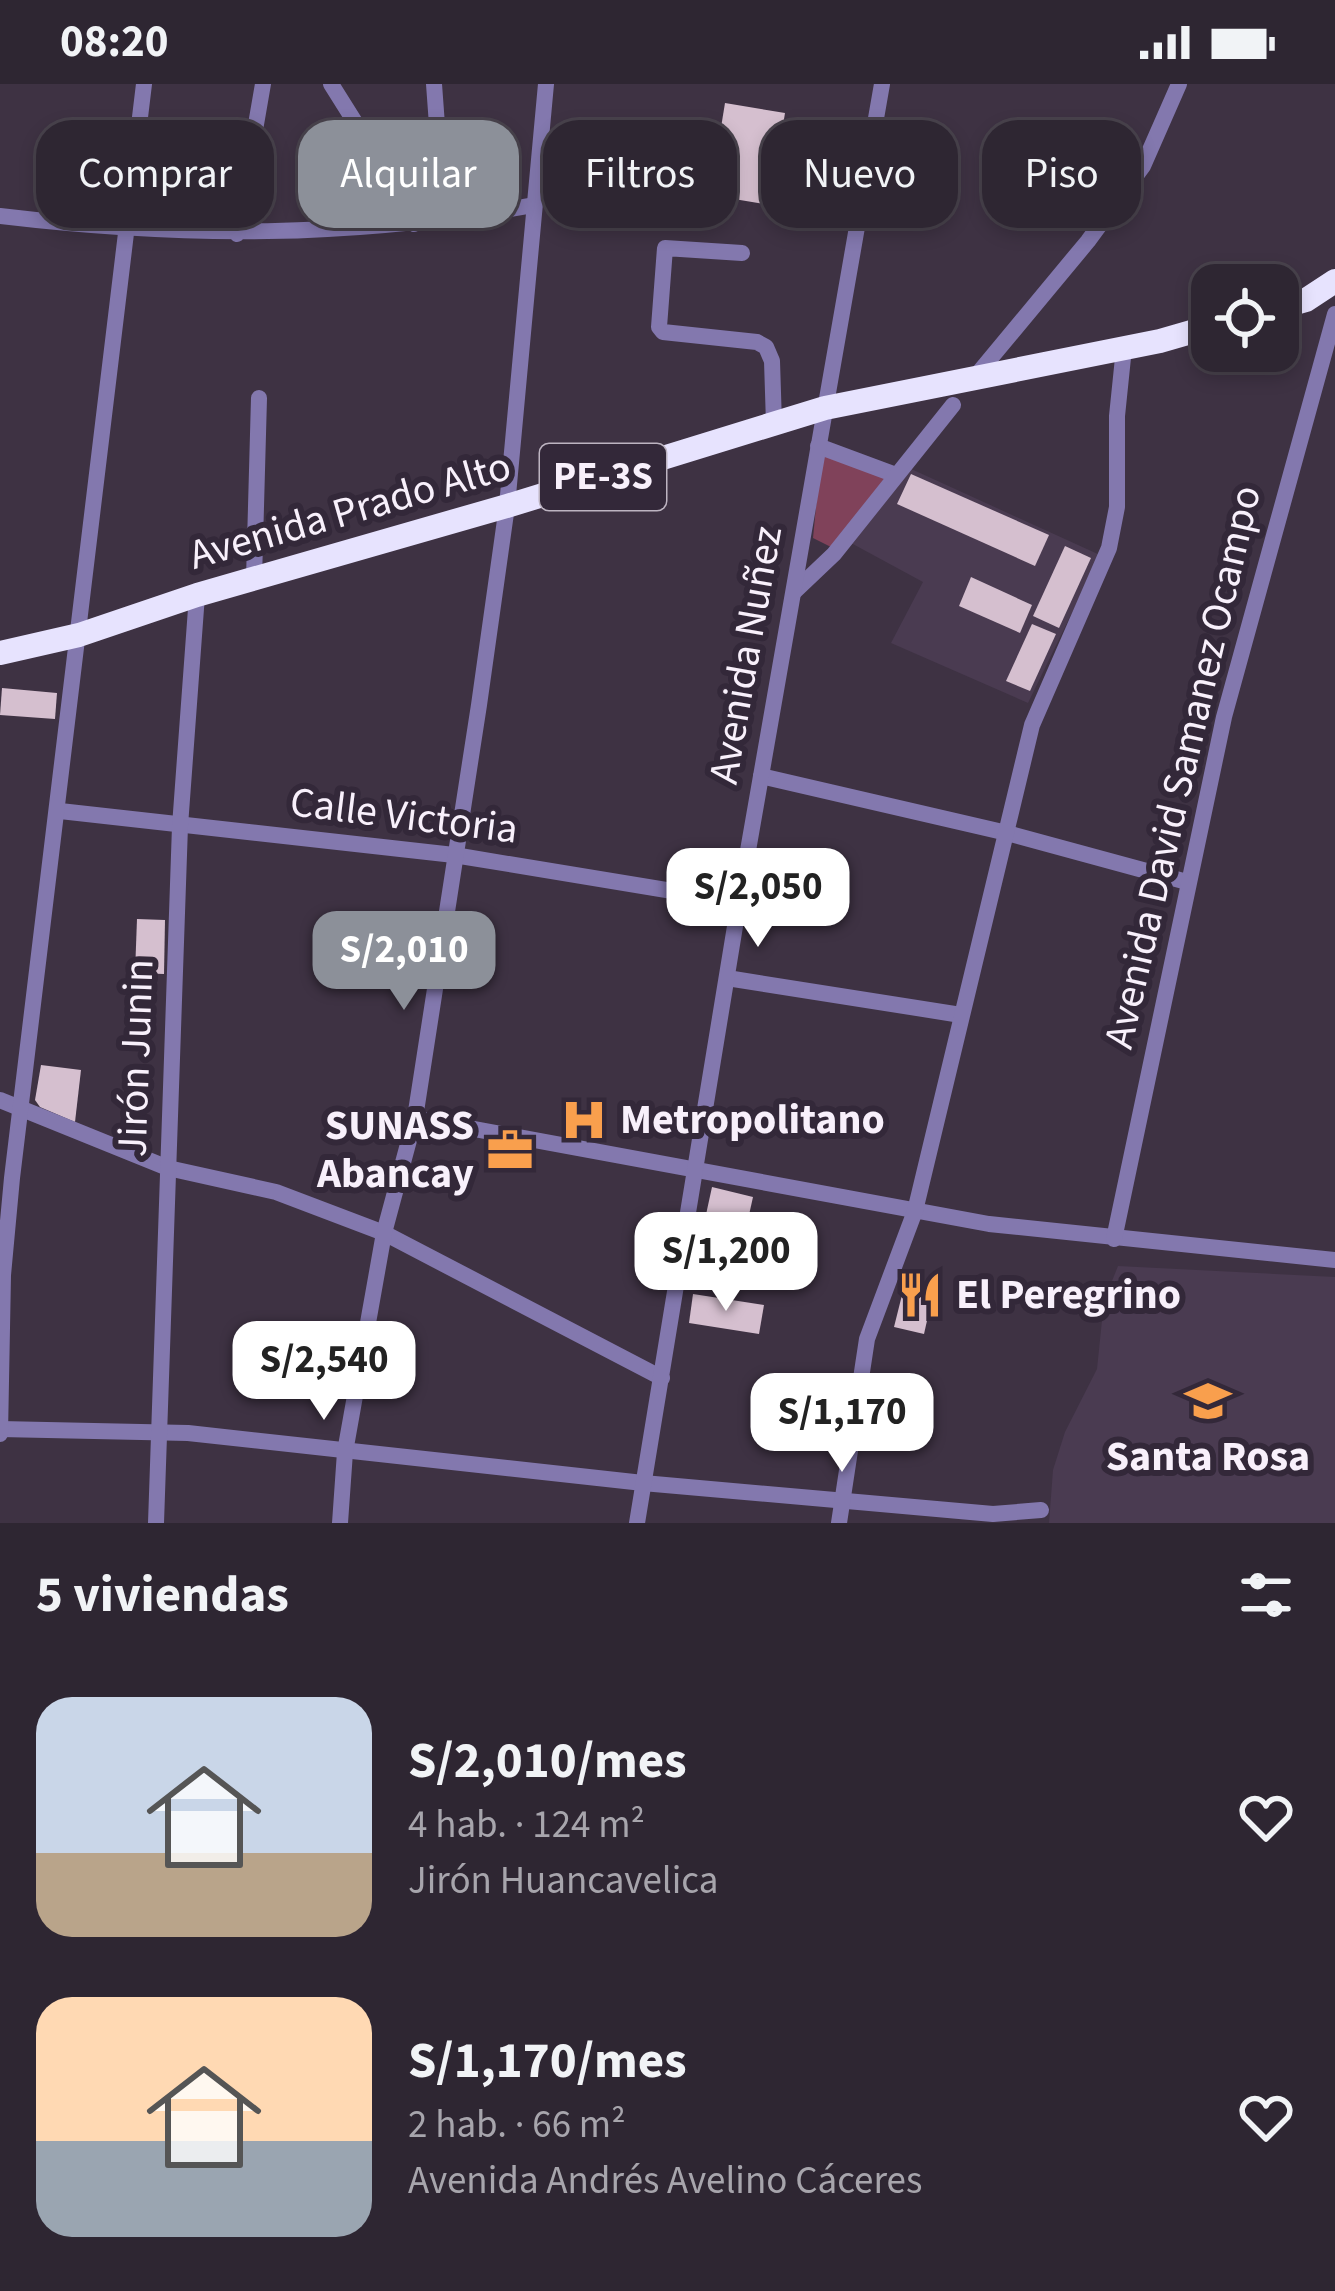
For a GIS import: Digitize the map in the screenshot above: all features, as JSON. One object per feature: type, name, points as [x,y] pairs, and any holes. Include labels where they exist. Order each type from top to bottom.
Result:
[{"type":"highway","points":[[1299,302],[1335,281]]},
{"type":"highway","name":"Avenida Prado Alto","points":[[0,653],[79,634],[825,408],[1191,331]]},
{"type":"street","points":[[140,120],[144,84]]},
{"type":"street","points":[[238,234],[263,84]]},
{"type":"street","points":[[331,84],[354,120]]},
{"type":"street","points":[[434,84],[437,120]]},
{"type":"street","points":[[340,1523],[345,1452],[384,1233],[416,1118],[507,506],[546,84]]},
{"type":"street","name":"Avenida Nuñez","points":[[637,1523],[739,902],[882,84]]},
{"type":"street","points":[[975,377],[1088,241],[1143,166],[1179,84]]},
{"type":"street","points":[[519,208],[533,205]]},
{"type":"street","points":[[0,216],[36,219]]},
{"type":"street","points":[[127,228],[3,1275],[0,1431],[158,1432],[643,1484],[993,1514],[1041,1510]]},
{"type":"street","points":[[155,228],[238,234],[366,228]]},
{"type":"street","points":[[742,253],[665,248],[659,327],[663,332],[757,342],[766,347],[772,361],[774,424]]},
{"type":"street","name":"Avenida David Samanez Ocampo","points":[[1114,1239],[1224,717],[1335,314]]},
{"type":"street","points":[[838,1523],[867,1339],[915,1211],[1032,725],[1109,548],[1117,507],[1117,416],[1124,348]]},
{"type":"street","points":[[254,579],[259,398]]},
{"type":"street","points":[[794,593],[834,554],[953,405]]},
{"type":"street","points":[[818,446],[896,476]]},
{"type":"street","name":"Jirón Junin","points":[[156,1523],[180,826],[197,596]]},
{"type":"street","points":[[761,776],[1007,833],[1187,882]]},
{"type":"street","name":"Calle Victoria","points":[[59,811],[454,855],[739,902]]},
{"type":"street","points":[[727,978],[961,1015]]},
{"type":"street","points":[[0,1100],[168,1168],[276,1192],[384,1233],[662,1378]]},
{"type":"street","points":[[416,1118],[915,1211],[1114,1239],[1335,1261]]},
{"type":"shaded area","points":[[821,455],[887,478],[831,547],[813,538]]},
{"type":"shaded area","points":[[909,468],[1100,555],[1028,703],[891,643],[923,582],[851,543]]},
{"type":"shaded area","name":"Santa Rosa","points":[[1118,1266],[1335,1277],[1335,1523],[1049,1523],[1053,1470],[1065,1432],[1097,1369],[1104,1301]]},
{"type":"building","points":[[725,103],[785,113],[784,120],[761,120],[761,204],[737,200],[737,120],[722,120]]},
{"type":"building","points":[[911,474],[1049,535],[1035,566],[897,504]]},
{"type":"building","points":[[1065,546],[1091,558],[1059,628],[1033,616]]},
{"type":"building","points":[[971,577],[1032,605],[1020,633],[959,606]]},
{"type":"building","points":[[1032,624],[1056,634],[1030,691],[1006,681]]},
{"type":"building","points":[[2,688],[57,693],[55,719],[0,715]]},
{"type":"building","points":[[137,919],[165,920],[164,974],[135,973]]},
{"type":"building","points":[[41,1065],[81,1070],[75,1122],[40,1107],[35,1100]]},
{"type":"building","points":[[712,1187],[753,1197],[743,1242],[702,1233]]},
{"type":"building","points":[[904,1287],[933,1294],[924,1334],[894,1327]]},
{"type":"building","points":[[693,1294],[764,1305],[759,1334],[689,1323]]},
{"type":"place","name":"Metropolitano","points":[[584,1120]]},
{"type":"place","name":"SUNASS Abancay","points":[[510,1150]]},
{"type":"place","name":"El Peregrino","points":[[920,1295]]},
{"type":"place","name":"Santa Rosa","points":[[1208,1401]]}]
